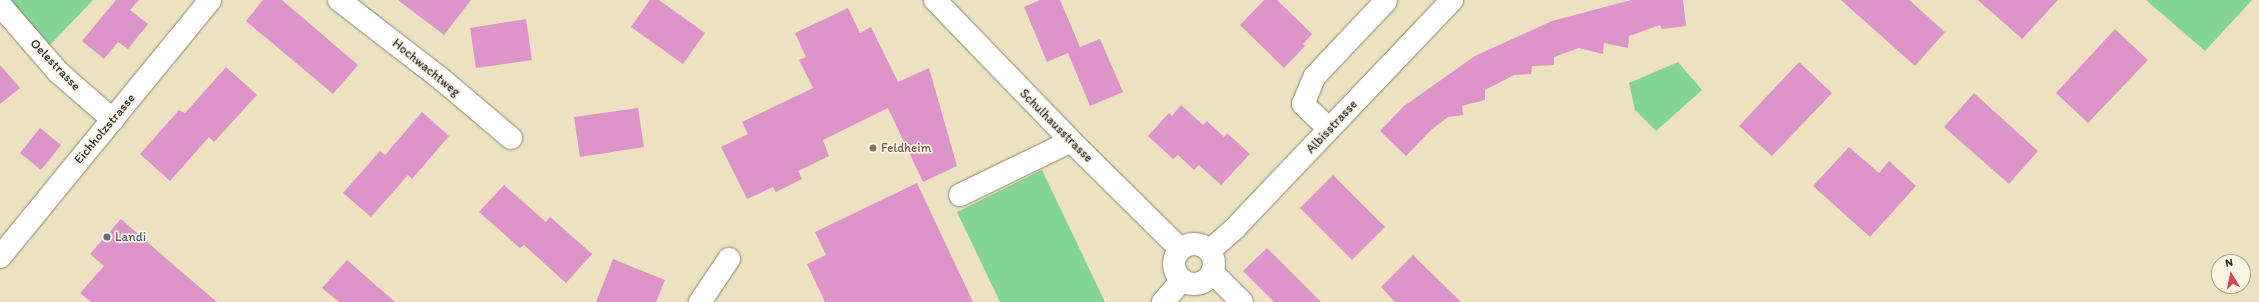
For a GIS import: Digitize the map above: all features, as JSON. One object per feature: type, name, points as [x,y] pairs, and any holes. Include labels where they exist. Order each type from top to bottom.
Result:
[{"type":"street","name":"Eichholzstrasse","points":[[0,257],[210,0]]},
{"type":"street","name":"Hochwachtweg","points":[[338,0],[440,78],[510,138]]},
{"type":"street","name":"Albisstrasse","points":[[1209,251],[1235,228],[1452,0]]},
{"type":"street","points":[[1329,129],[1303,104],[1315,76],[1386,1]]},
{"type":"street","name":"Schulhausstrasse","points":[[946,3],[1071,141],[1180,249]]},
{"type":"street","name":"Oelestrasse","points":[[0,5],[58,72],[113,120]]},
{"type":"street","points":[[960,195],[1071,141]]},
{"type":"street","points":[[1193,244],[1201,245],[1209,251],[1214,261],[1212,272],[1204,281],[1197,283],[1182,280],[1174,265],[1180,249],[1193,244]]},
{"type":"street","points":[[700,302],[729,258]]},
{"type":"street","points":[[1212,272],[1242,302]]},
{"type":"street","points":[[1163,302],[1182,280]]},
{"type":"green space","points":[[9,0],[93,0],[49,46]]},
{"type":"green space","points":[[2146,0],[2252,0],[2205,51]]},
{"type":"green space","points":[[1678,62],[1702,90],[1656,131],[1635,110],[1629,83]]},
{"type":"green space","points":[[1042,170],[1105,302],[1000,302],[957,212]]},
{"type":"building","points":[[116,0],[139,0],[130,10],[148,24],[128,49],[118,42],[104,59],[82,41]]},
{"type":"building","points":[[263,0],[282,0],[358,65],[333,94],[246,21]]},
{"type":"building","points":[[398,0],[471,0],[444,35]]},
{"type":"building","points":[[650,0],[659,0],[705,33],[683,64],[631,27]]},
{"type":"building","points":[[1040,0],[1060,0],[1080,47],[1100,39],[1123,92],[1090,106],[1068,53],[1047,62],[1024,7]]},
{"type":"building","points":[[1264,0],[1277,0],[1312,34],[1303,44],[1305,46],[1284,68],[1240,25]]},
{"type":"building","points":[[1631,0],[1683,0],[1686,26],[1662,29],[1660,25],[1629,36],[1628,48],[1604,43],[1603,54],[1579,48],[1554,57],[1554,65],[1532,66],[1531,74],[1514,75],[1485,90],[1485,100],[1462,106],[1463,115],[1448,117],[1431,130],[1406,156],[1380,131],[1404,106],[1475,56],[1552,21]]},
{"type":"building","points":[[1841,0],[1909,0],[1945,32],[1915,66]]},
{"type":"building","points":[[1978,0],[2058,0],[2022,39]]},
{"type":"building","name":"Feldheim","points":[[848,8],[860,33],[871,27],[898,82],[929,68],[957,166],[923,182],[888,108],[823,140],[829,156],[798,171],[802,179],[776,192],[773,187],[747,199],[721,147],[748,134],[742,122],[813,88],[799,60],[806,57],[795,33]]},
{"type":"building","points":[[526,19],[532,60],[476,68],[470,28]]},
{"type":"building","points":[[2115,29],[2148,60],[2088,123],[2056,93]]},
{"type":"building","points":[[1799,62],[1832,93],[1772,156],[1739,126]]},
{"type":"building","points":[[0,65],[20,88],[0,104]]},
{"type":"building","points":[[226,67],[257,95],[214,142],[209,137],[170,181],[140,154],[179,110],[185,113]]},
{"type":"building","points":[[1974,93],[2038,151],[2009,184],[1944,127]]},
{"type":"building","points":[[1181,105],[1203,125],[1207,121],[1224,137],[1227,133],[1250,154],[1221,185],[1199,165],[1194,170],[1178,155],[1173,159],[1148,136],[1169,113],[1172,116]]},
{"type":"building","points":[[638,108],[644,147],[580,157],[574,117]]},
{"type":"building","points":[[422,112],[449,136],[412,179],[408,175],[371,217],[343,193],[380,151],[385,155]]},
{"type":"building","points":[[40,128],[61,145],[41,170],[20,153]]},
{"type":"building","points":[[1849,147],[1879,173],[1889,161],[1916,186],[1870,237],[1813,186]]},
{"type":"building","points":[[1333,175],[1385,227],[1352,260],[1300,208]]},
{"type":"building","name":"Feldheim","points":[[917,183],[973,302],[825,302],[807,264],[826,255],[815,232]]},
{"type":"building","points":[[504,185],[546,222],[550,217],[592,254],[566,283],[524,245],[520,248],[479,212]]},
{"type":"building","points":[[121,219],[217,302],[91,302],[80,293],[104,266],[90,254]]},
{"type":"building","points":[[1267,248],[1321,302],[1274,302],[1243,271]]},
{"type":"building","points":[[1413,255],[1461,302],[1395,302],[1381,287]]},
{"type":"building","points":[[613,259],[665,280],[656,302],[596,302]]},
{"type":"building","points":[[347,260],[395,302],[339,302],[322,288]]},
{"type":"place","name":"Feldheim","points":[[873,148]]},
{"type":"place","name":"Landi","points":[[107,237]]}]
